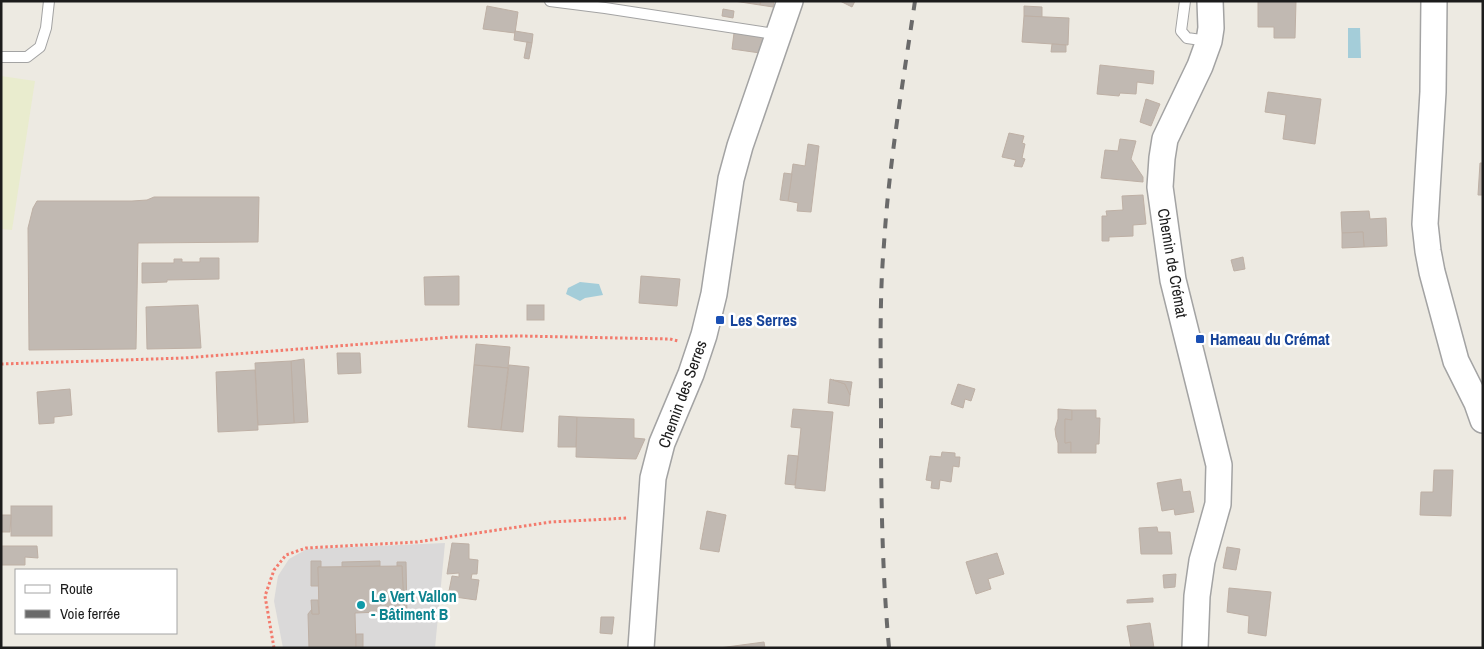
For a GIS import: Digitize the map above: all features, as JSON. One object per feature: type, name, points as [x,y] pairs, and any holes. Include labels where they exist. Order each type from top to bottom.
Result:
[{"type":"street","name":"Chemin des Serres","points":[[641,648],[653,478],[662,443],[691,374],[700,345],[714,294],[731,179],[740,146],[790,1]]},
{"type":"street","name":"Chemin de Crémat","points":[[1195,648],[1197,596],[1202,561],[1218,504],[1220,465],[1173,280],[1160,187],[1165,139],[1200,66],[1209,41],[1211,28],[1210,1]]},
{"type":"street","points":[[1434,1],[1433,92],[1425,224],[1428,251],[1456,361],[1477,403],[1483,420]]},
{"type":"lane","points":[[1,57],[27,57],[40,47],[46,28],[49,1]]},
{"type":"lane","points":[[550,1],[768,32],[779,36]]},
{"type":"lane","points":[[1185,1],[1181,31],[1187,38],[1209,41]]},
{"type":"path","points":[[1,364],[184,358],[453,337],[519,336],[670,339],[700,345]]},
{"type":"path","points":[[274,648],[265,596],[274,570],[286,555],[299,550],[306,548],[417,542],[551,522],[650,517]]},
{"type":"shaded area","points":[[445,543],[435,648],[283,648],[274,601],[278,576],[289,559],[307,549]]},
{"type":"green space","points":[[1,76],[35,81],[12,230],[1,229]]},
{"type":"water","points":[[1348,28],[1360,28],[1361,58],[1348,58]]},
{"type":"water","points":[[580,282],[599,284],[603,295],[585,298],[580,301],[566,294],[568,288]]},
{"type":"building","points":[[734,1],[761,1],[760,5]]},
{"type":"building","points":[[761,1],[774,1],[773,7],[760,5]]},
{"type":"building","points":[[840,1],[855,1],[852,7]]},
{"type":"building","points":[[1258,1],[1296,1],[1295,38],[1274,38],[1274,27],[1258,27]]},
{"type":"building","points":[[487,6],[518,12],[515,33],[483,29]]},
{"type":"building","points":[[1024,6],[1042,7],[1042,17],[1024,16]]},
{"type":"building","points":[[723,9],[734,11],[733,18],[722,16]]},
{"type":"building","points":[[1024,16],[1069,18],[1068,45],[1022,42]]},
{"type":"building","points":[[515,31],[533,34],[532,43],[514,40]]},
{"type":"building","points":[[734,33],[764,38],[760,53],[732,49]]},
{"type":"building","points":[[527,42],[532,43],[529,59],[524,58]]},
{"type":"building","points":[[1052,44],[1066,45],[1066,52],[1051,52]]},
{"type":"building","points":[[1100,65],[1154,71],[1153,84],[1137,82],[1136,94],[1120,93],[1119,96],[1097,94]]},
{"type":"building","points":[[1268,92],[1321,99],[1315,144],[1283,139],[1286,115],[1265,112]]},
{"type":"building","points":[[1146,99],[1160,104],[1151,126],[1140,122]]},
{"type":"building","points":[[1009,133],[1024,136],[1022,143],[1025,144],[1022,158],[1025,159],[1022,167],[1014,166],[1016,160],[1002,157]]},
{"type":"building","points":[[1120,139],[1136,141],[1131,159],[1143,177],[1143,182],[1101,178],[1105,150],[1118,151]]},
{"type":"building","points":[[808,144],[819,146],[811,212],[797,211],[798,203],[788,201],[793,164],[805,166]]},
{"type":"building","points":[[1480,163],[1483,163],[1483,195],[1478,195]]},
{"type":"building","points":[[784,173],[792,174],[788,201],[780,200]]},
{"type":"building","points":[[1143,195],[1146,224],[1133,225],[1133,236],[1109,237],[1109,241],[1102,241],[1102,216],[1107,216],[1106,211],[1123,210],[1122,196]]},
{"type":"building","points":[[154,197],[259,197],[258,242],[138,243],[136,349],[29,350],[28,228],[33,208],[37,201],[132,201],[147,200]]},
{"type":"building","points":[[1369,211],[1370,219],[1386,218],[1387,246],[1364,247],[1363,232],[1342,233],[1341,212]]},
{"type":"building","points":[[1363,232],[1364,247],[1342,248],[1342,233]]},
{"type":"building","points":[[1243,257],[1245,269],[1234,271],[1231,260]]},
{"type":"building","points":[[200,258],[219,258],[219,279],[167,280],[167,282],[142,283],[142,263],[174,263],[174,259],[182,259],[182,262],[200,262]]},
{"type":"building","points":[[459,276],[459,305],[425,305],[424,277]]},
{"type":"building","points":[[641,276],[680,279],[677,306],[639,303]]},
{"type":"building","points":[[198,305],[201,348],[147,349],[146,307]]},
{"type":"building","points":[[527,305],[544,305],[544,320],[527,320]]},
{"type":"building","points":[[476,344],[510,347],[508,368],[474,365]]},
{"type":"building","points":[[337,353],[360,353],[361,373],[338,374]]},
{"type":"building","points":[[304,359],[308,422],[294,423],[291,361]]},
{"type":"building","points":[[291,361],[294,423],[258,425],[255,363]]},
{"type":"building","points":[[474,365],[508,368],[501,430],[468,427]]},
{"type":"building","points":[[509,365],[529,367],[523,432],[501,430]]},
{"type":"building","points":[[255,370],[258,430],[218,432],[216,372]]},
{"type":"building","points":[[830,379],[845,384],[850,395],[849,406],[828,403]]},
{"type":"building","points":[[833,380],[852,382],[850,395],[845,384]]},
{"type":"building","points":[[958,384],[975,389],[971,401],[965,399],[963,408],[951,404]]},
{"type":"building","points":[[70,389],[72,415],[54,417],[54,423],[39,424],[37,392]]},
{"type":"building","points":[[793,409],[833,412],[825,491],[795,488],[801,428],[791,427]]},
{"type":"building","points":[[1058,409],[1072,410],[1072,420],[1065,419],[1065,443],[1071,442],[1071,453],[1058,453],[1055,429]]},
{"type":"building","points":[[1072,410],[1096,410],[1096,418],[1100,418],[1099,444],[1096,444],[1096,453],[1071,453],[1071,442],[1065,443],[1065,419],[1072,420]]},
{"type":"building","points":[[559,416],[577,417],[576,447],[558,447]]},
{"type":"building","points":[[577,417],[634,419],[634,438],[645,439],[636,459],[576,457]]},
{"type":"building","points":[[942,452],[955,453],[955,457],[960,457],[959,467],[953,466],[951,482],[940,480],[939,489],[931,488],[932,481],[926,480],[930,456],[941,457]]},
{"type":"building","points":[[788,455],[798,456],[795,485],[785,484]]},
{"type":"building","points":[[1434,470],[1453,470],[1451,516],[1420,515],[1421,492],[1433,492]]},
{"type":"building","points":[[1181,479],[1183,492],[1190,491],[1194,512],[1175,515],[1174,509],[1162,511],[1157,483]]},
{"type":"building","points":[[11,506],[52,506],[52,536],[11,536]]},
{"type":"building","points":[[707,511],[726,515],[719,552],[700,549]]},
{"type":"building","points":[[1,515],[11,515],[10,532],[1,532]]},
{"type":"building","points":[[1157,527],[1158,532],[1170,532],[1172,554],[1141,554],[1139,528]]},
{"type":"building","points":[[452,543],[469,544],[469,559],[478,560],[477,574],[472,574],[471,579],[479,580],[476,600],[448,596],[452,576],[459,577],[459,573],[447,574]]},
{"type":"building","points":[[1,546],[37,546],[38,558],[25,557],[25,565],[1,565]]},
{"type":"building","points":[[1227,547],[1240,549],[1236,570],[1223,568]]},
{"type":"building","points":[[997,553],[1004,574],[988,579],[991,589],[976,594],[966,562]]},
{"type":"building","points":[[311,561],[321,561],[321,567],[318,567],[319,586],[311,586]]},
{"type":"building","points":[[380,561],[380,566],[342,567],[342,562]]},
{"type":"building","points":[[397,562],[406,562],[407,615],[398,616],[398,611],[404,611],[402,566],[397,566]]},
{"type":"building","name":"Le Vert Vallon - Bâtiment B","points":[[402,566],[404,611],[355,613],[356,648],[309,648],[308,614],[312,609],[312,614],[319,614],[318,567]]},
{"type":"building","points":[[1176,574],[1175,587],[1164,588],[1163,575]]},
{"type":"building","points":[[1229,588],[1271,592],[1266,636],[1248,633],[1249,616],[1227,612]]},
{"type":"building","points":[[1153,598],[1153,602],[1127,603],[1127,600]]},
{"type":"building","points":[[311,600],[318,600],[319,614],[312,614]]},
{"type":"building","points":[[601,617],[614,617],[612,634],[600,633]]},
{"type":"building","points":[[1150,623],[1154,648],[1131,648],[1127,626]]},
{"type":"building","points":[[356,634],[363,634],[363,648],[356,648]]},
{"type":"building","points":[[764,642],[765,648],[719,648]]},
{"type":"railway","points":[[889,648],[882,504],[881,288],[889,183],[915,1]]},
{"type":"place","name":"Les Serres","points":[[720,320]]},
{"type":"place","name":"Hameau du Crémat","points":[[1200,339]]},
{"type":"place","name":"Le Vert Vallon - Bâtiment B","points":[[361,605]]}]
